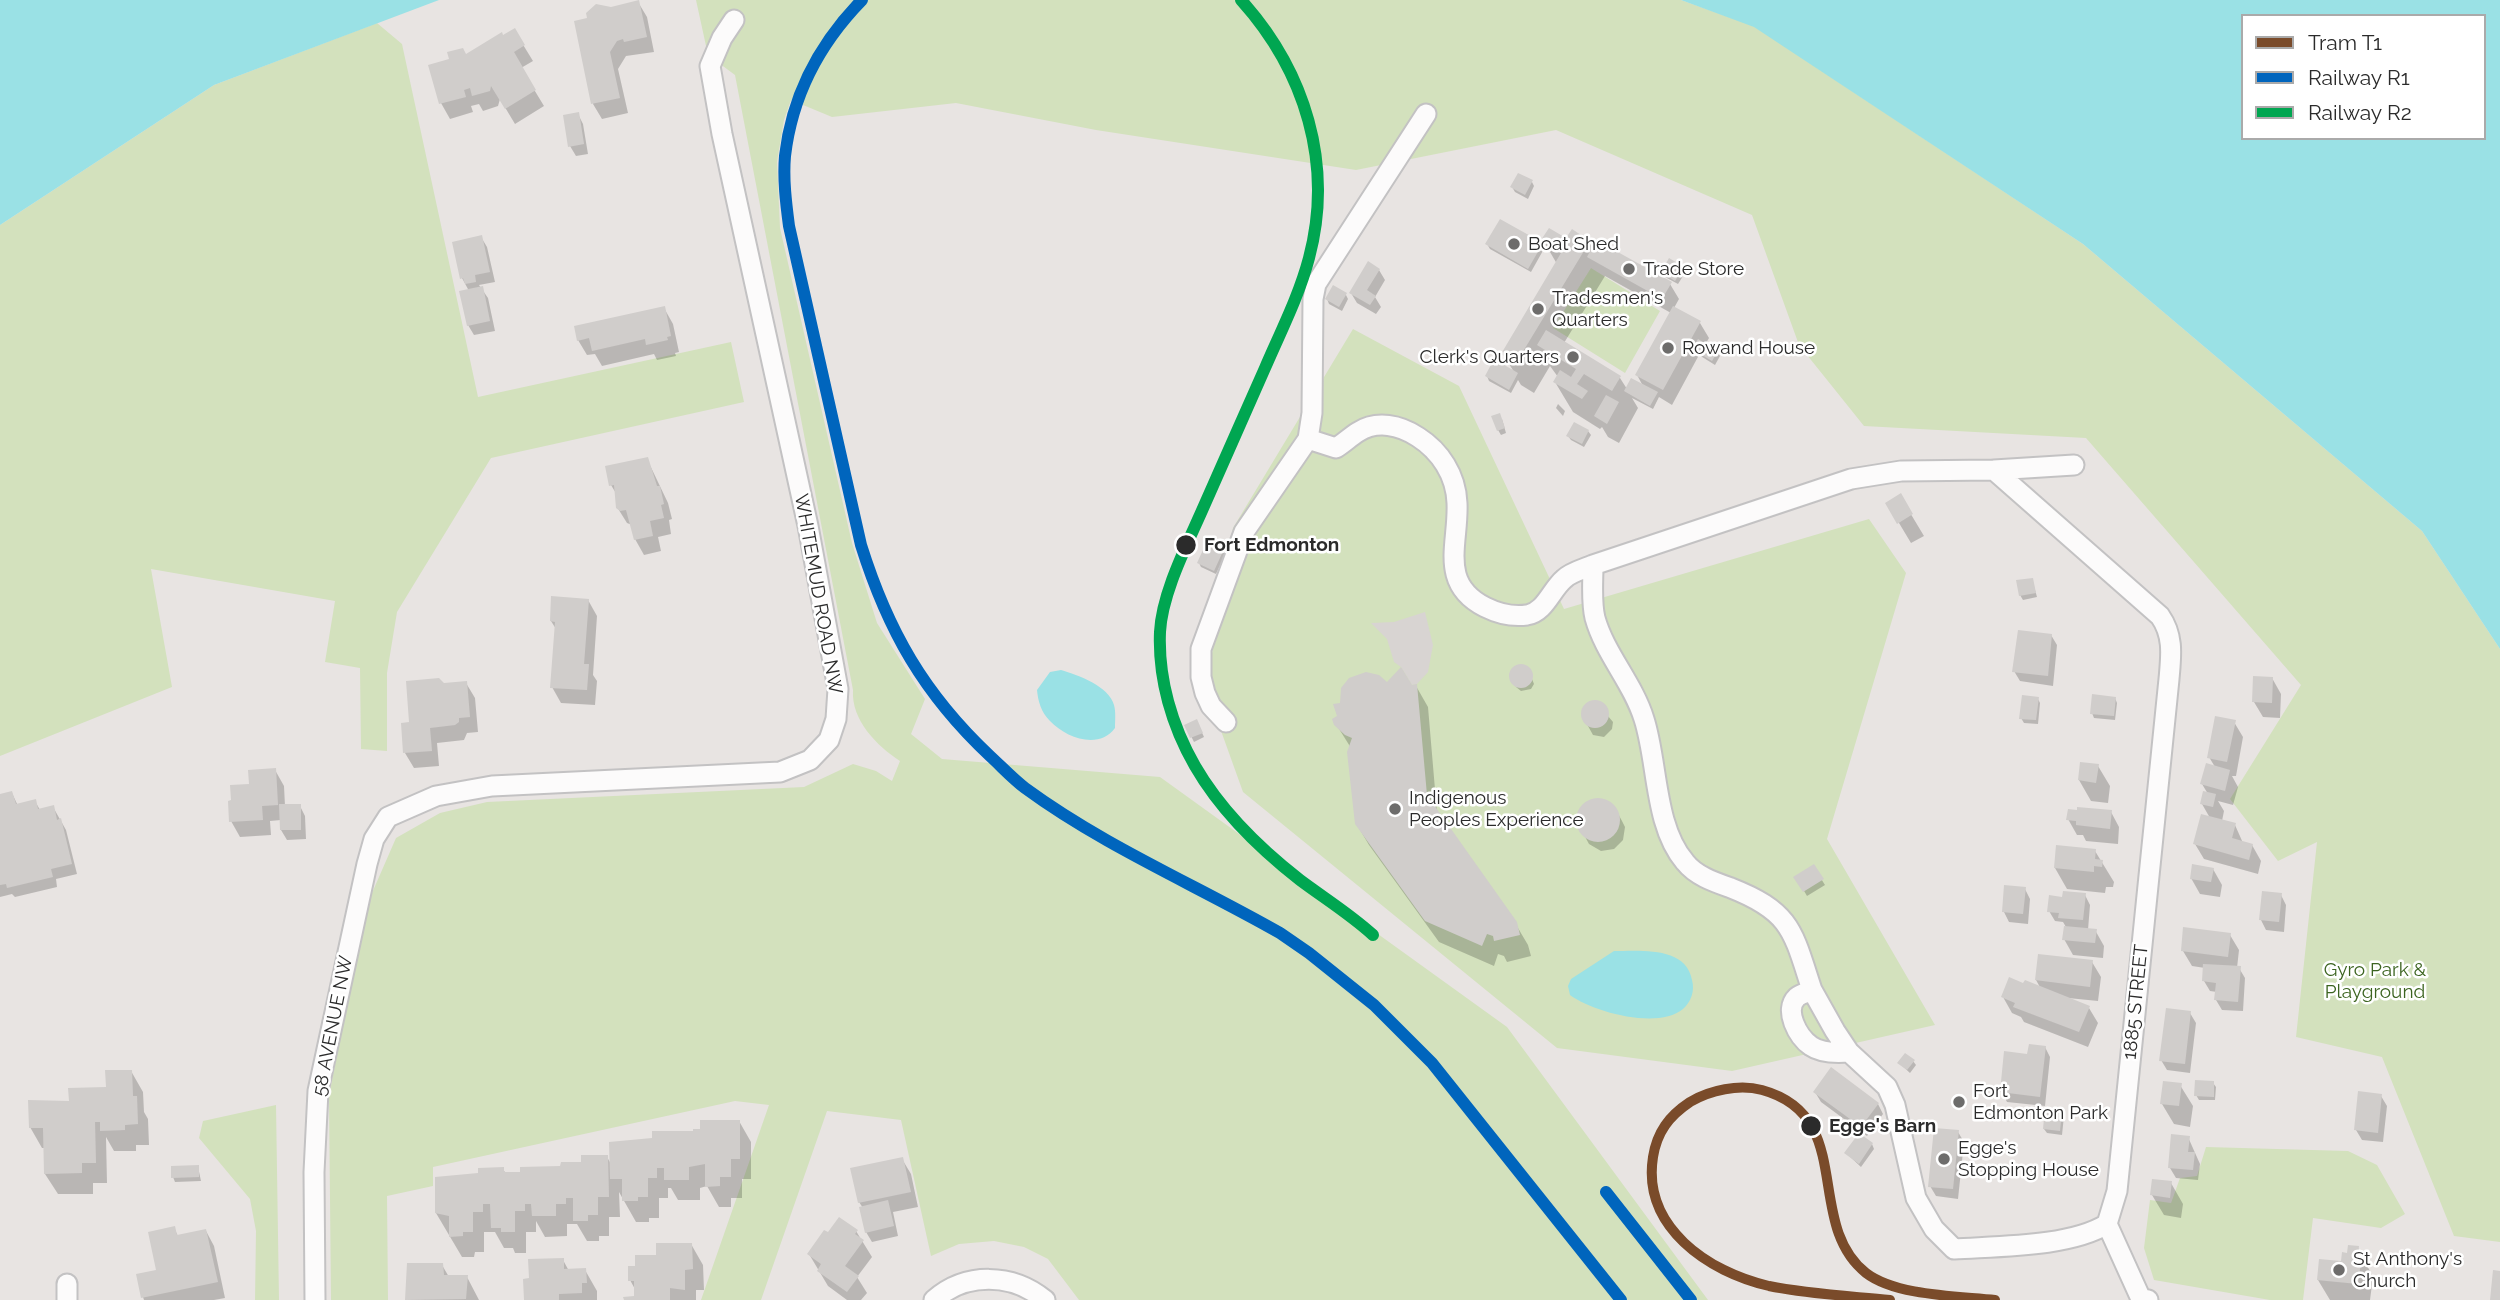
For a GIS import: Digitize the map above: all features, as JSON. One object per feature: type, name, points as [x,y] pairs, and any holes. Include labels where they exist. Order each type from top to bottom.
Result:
[{"type":"street","name":"WHITEMUD ROAD NW","points":[[374,839],[388,817],[436,796],[492,786],[779,772],[810,760],[829,740],[836,719],[838,689],[808,526],[710,66],[722,38],[734,20]]},
{"type":"street","points":[[1226,722],[1211,706],[1205,693],[1201,677],[1201,649],[1244,532],[1308,439],[1312,413],[1313,299],[1316,284],[1426,114]]},
{"type":"street","points":[[1308,439],[1336,448],[1357,432],[1380,425],[1397,426],[1431,445],[1452,477],[1455,489],[1457,503],[1453,549],[1458,580],[1468,596],[1494,612],[1526,615],[1537,611],[1565,577],[1593,565],[1852,479],[1901,471],[1994,470],[2074,465]]},
{"type":"street","name":"1885 STREET","points":[[1994,470],[2160,616],[2171,639],[2117,1191],[2107,1224]]},
{"type":"street","points":[[1593,565],[1595,617],[1604,641],[1638,702],[1645,722],[1665,822],[1683,861],[1696,873],[1757,900],[1783,918],[1798,946],[1812,990],[1835,1031],[1849,1052],[1887,1087],[1895,1105],[1916,1198],[1934,1229],[1954,1249],[2042,1243],[2095,1231],[2107,1224],[2143,1300]]},
{"type":"street","name":"58 AVENUE NW","points":[[315,1300],[314,1172],[317,1091],[374,839]]},
{"type":"street","points":[[1812,990],[1798,997],[1793,1004],[1791,1018],[1800,1035],[1812,1047],[1833,1053],[1849,1052]]},
{"type":"street","points":[[934,1300],[953,1287],[983,1279],[1014,1282],[1045,1300]]},
{"type":"green space","name":"Gyro Park & Playground","points":[[696,0],[1681,0],[1754,26],[2083,244],[2422,531],[2500,649],[2500,1242],[2454,1236],[2382,1057],[2296,1037],[2317,842],[2278,861],[2230,799],[2301,685],[2086,438],[1864,426],[1799,345],[1752,215],[1556,130],[1356,170],[1096,130],[956,103],[832,117],[791,100],[784,120],[777,162],[780,228],[852,543],[877,623],[925,699],[911,734],[942,759],[1160,777],[1507,1027],[1708,1300],[1079,1300],[1048,1259],[1024,1247],[994,1241],[959,1244],[931,1256],[901,1120],[827,1111],[761,1300],[701,1300],[769,1105],[735,1101],[433,1167],[433,1186],[387,1196],[388,1300],[331,1300],[329,1096],[349,991],[372,893],[396,838],[440,813],[487,802],[804,787],[853,764],[876,771],[892,781],[900,761],[874,740],[856,712],[735,75],[708,55]]},
{"type":"green space","points":[[377,23],[402,44],[478,397],[731,342],[744,402],[491,458],[397,612],[387,673],[387,751],[361,749],[360,668],[325,662],[335,601],[151,569],[172,687],[0,756],[0,225],[214,85]]},
{"type":"green space","points":[[1591,268],[1660,311],[1625,373],[1553,328]]},
{"type":"green space","points":[[1353,329],[1459,386],[1564,609],[1869,519],[1906,573],[1827,839],[1935,1025],[1732,1071],[1557,1048],[1243,792],[1220,728],[1209,671],[1233,528]]},
{"type":"green space","points":[[276,1105],[279,1300],[255,1300],[256,1231],[250,1199],[199,1138],[203,1121]]},
{"type":"green space","points":[[2206,1147],[2348,1151],[2377,1165],[2405,1214],[2381,1228],[2313,1218],[2303,1300],[2270,1300],[2154,1280],[2144,1248],[2150,1200],[2171,1203],[2180,1178],[2197,1176]]},
{"type":"shaded area","points":[[1425,612],[1433,645],[1428,672],[1417,684],[1412,685],[1401,667],[1394,662],[1387,639],[1371,623],[1394,622]]},
{"type":"water","points":[[0,0],[439,0],[214,85],[0,225]]},
{"type":"water","points":[[1681,0],[2500,0],[2500,649],[2422,531],[2083,244],[1754,27]]},
{"type":"water","points":[[1061,670],[1092,682],[1111,698],[1115,708],[1115,728],[1108,735],[1100,739],[1082,739],[1065,732],[1047,718],[1040,706],[1037,690],[1050,672]]},
{"type":"water","points":[[1614,951],[1649,951],[1681,961],[1688,969],[1693,984],[1688,1003],[1672,1015],[1642,1018],[1609,1012],[1570,995],[1568,986],[1571,979]]},
{"type":"building","points":[[639,0],[647,37],[617,41],[610,52],[620,98],[591,104],[574,21],[587,18],[586,13],[596,4],[611,7]]},
{"type":"building","points":[[515,28],[525,45],[514,52],[536,90],[505,109],[491,86],[490,91],[472,96],[470,88],[464,90],[466,97],[439,104],[428,65],[449,59],[447,52],[463,48],[466,54],[502,32],[503,35]]},
{"type":"building","points":[[579,112],[584,144],[568,147],[563,115]]},
{"type":"building","points":[[1518,173],[1533,180],[1525,195],[1510,187]]},
{"type":"building","name":"Boat Shed","points":[[1500,219],[1543,243],[1528,269],[1485,244]]},
{"type":"building","points":[[1549,228],[1566,238],[1572,229],[1590,241],[1516,363],[1501,354],[1561,253],[1541,240]]},
{"type":"building","points":[[482,235],[490,272],[475,275],[476,282],[465,284],[463,278],[460,279],[452,242]]},
{"type":"building","name":"Trade Store","points":[[1596,240],[1672,282],[1662,299],[1587,257]]},
{"type":"building","points":[[1669,258],[1684,267],[1675,281],[1661,272]]},
{"type":"building","points":[[1368,261],[1380,269],[1367,290],[1376,296],[1370,305],[1349,293]]},
{"type":"building","points":[[1333,285],[1347,293],[1339,307],[1325,299]]},
{"type":"building","points":[[483,286],[490,321],[467,326],[459,291]]},
{"type":"building","points":[[665,306],[671,336],[667,337],[668,340],[646,345],[645,339],[592,351],[589,338],[577,341],[574,326]]},
{"type":"building","name":"Rowand House","points":[[1673,306],[1701,321],[1663,390],[1635,375]]},
{"type":"building","name":"Clerk's Quarters","points":[[1546,330],[1621,376],[1612,391],[1584,374],[1577,384],[1588,391],[1582,399],[1553,382],[1560,370],[1571,377],[1576,369],[1537,345]]},
{"type":"building","points":[[1698,339],[1718,351],[1712,361],[1692,349]]},
{"type":"building","points":[[1494,359],[1518,373],[1509,390],[1485,376]]},
{"type":"building","points":[[1631,378],[1658,392],[1650,406],[1624,391]]},
{"type":"building","points":[[1606,395],[1619,402],[1607,424],[1594,416]]},
{"type":"building","points":[[1500,413],[1505,428],[1497,431],[1491,416]]},
{"type":"building","points":[[1574,422],[1589,430],[1582,444],[1566,436]]},
{"type":"building","points":[[648,457],[657,486],[660,486],[664,518],[650,521],[653,536],[634,540],[626,510],[620,511],[616,508],[614,485],[609,486],[605,466]]},
{"type":"building","points":[[1901,493],[1913,514],[1897,524],[1885,503]]},
{"type":"building","name":"Fort Edmonton","points":[[1207,541],[1224,549],[1214,571],[1197,563]]},
{"type":"building","points":[[2033,578],[2036,593],[2019,596],[2016,580]]},
{"type":"building","points":[[551,596],[589,599],[584,664],[589,664],[587,690],[550,688],[555,622],[550,621]]},
{"type":"building","points":[[2018,630],[2052,634],[2048,676],[2012,672]]},
{"type":"building","points":[[1521,664],[1532,671],[1533,676],[1526,687],[1521,688],[1510,681],[1509,676],[1516,665]]},
{"type":"building","name":"Indigenous Peoples Experience","points":[[1401,667],[1412,685],[1417,684],[1427,795],[1517,922],[1520,935],[1494,941],[1493,936],[1487,934],[1482,946],[1425,921],[1355,824],[1347,752],[1352,738],[1334,725],[1332,719],[1337,716],[1333,704],[1340,703],[1341,688],[1349,678],[1366,672],[1379,675],[1387,682]]},
{"type":"building","points":[[2253,676],[2273,677],[2272,703],[2252,702]]},
{"type":"building","points":[[439,678],[444,683],[467,681],[470,717],[459,718],[455,725],[430,728],[432,751],[403,753],[401,723],[409,722],[406,681]]},
{"type":"building","points":[[2092,694],[2116,697],[2114,716],[2090,714]]},
{"type":"building","points":[[2022,695],[2039,697],[2036,720],[2019,719]]},
{"type":"building","points":[[1595,700],[1605,704],[1609,714],[1605,724],[1595,728],[1585,724],[1581,714],[1585,704]]},
{"type":"building","points":[[2215,716],[2236,720],[2227,762],[2207,758]]},
{"type":"building","points":[[1197,719],[1203,733],[1190,738],[1184,725]]},
{"type":"building","points":[[2080,762],[2099,764],[2096,783],[2078,780]]},
{"type":"building","points":[[2206,763],[2230,770],[2225,791],[2200,784]]},
{"type":"building","points":[[276,768],[278,805],[262,806],[263,820],[229,822],[230,785],[249,784],[248,770]]},
{"type":"building","points":[[12,791],[16,804],[36,799],[38,809],[54,805],[57,820],[61,818],[72,864],[51,869],[53,877],[7,888],[6,884],[0,885],[0,794]]},
{"type":"building","points":[[2203,791],[2216,794],[2213,807],[2200,804]]},
{"type":"building","points":[[1598,798],[1613,805],[1620,820],[1613,835],[1598,842],[1583,835],[1576,820],[1583,805]]},
{"type":"building","points":[[279,804],[301,804],[301,830],[280,830]]},
{"type":"building","points":[[2077,807],[2112,810],[2110,829],[2076,825],[2076,821],[2066,820],[2068,809],[2077,810]]},
{"type":"building","points":[[2201,814],[2236,823],[2232,838],[2253,844],[2249,860],[2193,844]]},
{"type":"building","points":[[2056,845],[2096,849],[2095,859],[2103,860],[2102,867],[2094,866],[2094,872],[2054,868]]},
{"type":"building","points":[[1814,864],[1824,879],[1803,892],[1793,877]]},
{"type":"building","points":[[2192,864],[2214,868],[2211,882],[2190,879]]},
{"type":"building","points":[[2004,885],[2026,887],[2023,914],[2002,912]]},
{"type":"building","points":[[2063,891],[2086,893],[2083,920],[2058,918],[2059,913],[2047,912],[2049,895],[2062,897]]},
{"type":"building","points":[[2262,891],[2282,893],[2279,922],[2259,920]]},
{"type":"building","points":[[2064,926],[2097,929],[2095,943],[2062,940]]},
{"type":"building","points":[[2183,927],[2231,933],[2228,957],[2181,951]]},
{"type":"building","points":[[2038,954],[2093,960],[2090,987],[2035,980]]},
{"type":"building","points":[[2203,964],[2241,966],[2238,1002],[2214,1000],[2216,983],[2202,981]]},
{"type":"building","points":[[2009,977],[2023,983],[2025,980],[2090,1006],[2079,1032],[2013,1007],[2015,1003],[2001,997]]},
{"type":"building","points":[[2166,1008],[2191,1011],[2185,1064],[2159,1061]]},
{"type":"building","points":[[2029,1044],[2046,1046],[2040,1097],[2000,1092],[2004,1051],[2027,1054]]},
{"type":"building","points":[[1905,1053],[1915,1060],[1907,1070],[1897,1063]]},
{"type":"building","points":[[1831,1067],[1879,1103],[1861,1127],[1813,1092]]},
{"type":"building","points":[[105,1070],[132,1070],[138,1124],[125,1125],[125,1130],[100,1131],[100,1122],[95,1122],[96,1163],[82,1163],[82,1173],[44,1174],[43,1128],[29,1128],[28,1100],[69,1101],[68,1088],[106,1087]]},
{"type":"building","points":[[2195,1080],[2214,1081],[2214,1097],[2194,1096]]},
{"type":"building","points":[[2163,1081],[2182,1083],[2179,1106],[2160,1104]]},
{"type":"building","points":[[2358,1091],[2382,1094],[2378,1133],[2354,1130]]},
{"type":"building","points":[[2045,1108],[2062,1110],[2060,1131],[2043,1129]]},
{"type":"building","points":[[700,1120],[740,1120],[740,1159],[731,1159],[731,1177],[720,1177],[720,1186],[705,1187],[705,1164],[689,1167],[689,1180],[664,1180],[664,1168],[657,1168],[657,1178],[648,1178],[648,1197],[638,1197],[638,1201],[622,1201],[622,1179],[610,1179],[609,1142],[652,1138],[652,1131],[693,1131],[700,1129]]},
{"type":"building","name":"Egge's Stopping House","points":[[1934,1128],[1959,1130],[1953,1189],[1928,1187]]},
{"type":"building","points":[[1859,1133],[1873,1143],[1859,1164],[1844,1153]]},
{"type":"building","points":[[2171,1134],[2190,1136],[2188,1152],[2195,1152],[2193,1170],[2168,1168]]},
{"type":"building","points":[[581,1155],[608,1155],[609,1197],[598,1197],[598,1215],[588,1215],[588,1221],[573,1221],[573,1198],[566,1198],[566,1204],[556,1204],[556,1216],[532,1216],[531,1204],[525,1204],[525,1211],[515,1211],[515,1232],[501,1232],[501,1228],[491,1228],[490,1204],[483,1204],[483,1212],[473,1212],[473,1232],[449,1237],[449,1216],[435,1213],[435,1177],[478,1173],[478,1168],[504,1167],[504,1172],[520,1172],[520,1167],[560,1166],[561,1162],[581,1162]]},
{"type":"building","points":[[903,1157],[911,1192],[858,1203],[850,1168]]},
{"type":"building","points":[[199,1165],[199,1177],[171,1178],[171,1166]]},
{"type":"building","points":[[2152,1179],[2172,1181],[2170,1198],[2150,1195]]},
{"type":"building","points":[[888,1200],[894,1226],[865,1233],[859,1207]]},
{"type":"building","points":[[839,1217],[858,1230],[855,1234],[864,1240],[845,1266],[859,1276],[847,1292],[817,1271],[821,1264],[807,1254],[824,1230],[828,1232]]},
{"type":"building","points":[[175,1226],[177,1235],[206,1229],[218,1282],[141,1298],[136,1274],[156,1270],[148,1232]]},
{"type":"building","points":[[656,1243],[692,1243],[693,1269],[685,1270],[685,1290],[670,1288],[670,1300],[624,1300],[623,1297],[634,1296],[634,1281],[628,1281],[628,1266],[635,1266],[635,1255],[656,1255]]},
{"type":"building","name":"St Anthony's Church","points":[[2348,1245],[2359,1246],[2358,1254],[2362,1254],[2358,1284],[2317,1280],[2319,1259],[2341,1261],[2342,1252],[2347,1253]]},
{"type":"building","points":[[564,1258],[564,1269],[586,1268],[587,1283],[582,1283],[582,1293],[559,1294],[559,1300],[524,1300],[523,1279],[529,1278],[528,1259]]},
{"type":"building","points":[[407,1263],[443,1263],[444,1275],[468,1275],[466,1299],[405,1300]]},
{"type":"building","points":[[2493,1270],[2500,1271],[2500,1300],[2490,1300]]},
{"type":"tram line","name":"T1","points":[[1890,1300],[1769,1286],[1724,1270],[1684,1242],[1669,1225],[1658,1205],[1652,1182],[1655,1148],[1670,1119],[1698,1098],[1734,1088],[1762,1090],[1791,1103],[1809,1123],[1820,1146],[1837,1227],[1847,1252],[1866,1273],[1879,1281],[1910,1291],[1995,1300]]},
{"type":"rail line","name":"R1","points":[[862,0],[821,52],[801,92],[785,156],[785,191],[789,226],[861,545],[883,606],[911,660],[927,685],[967,733],[1025,788],[1118,847],[1280,933],[1374,1005],[1432,1063],[1621,1300]]},
{"type":"rail line","name":"R2","points":[[1241,0],[1282,57],[1308,120],[1318,188],[1316,223],[1309,258],[1295,300],[1165,601],[1160,632],[1161,667],[1173,718],[1205,783],[1242,828],[1270,855],[1373,935]]},
{"type":"rail line","name":"R1","points":[[1606,1192],[1691,1300]]},
{"type":"place","name":"Boat Shed","points":[[1514,244]]},
{"type":"place","name":"Trade Store","points":[[1629,269]]},
{"type":"place","name":"Tradesmen's Quarters","points":[[1538,309]]},
{"type":"place","name":"Rowand House","points":[[1668,348]]},
{"type":"place","name":"Clerk's Quarters","points":[[1573,357]]},
{"type":"place","name":"Fort Edmonton","points":[[1186,545]]},
{"type":"place","name":"Indigenous Peoples Experience","points":[[1395,809]]},
{"type":"place","name":"Fort Edmonton Park","points":[[1959,1102]]},
{"type":"place","name":"Egge's Barn","points":[[1811,1126]]},
{"type":"place","name":"Egge's Stopping House","points":[[1944,1159]]},
{"type":"place","name":"St Anthony's Church","points":[[2339,1270]]}]
